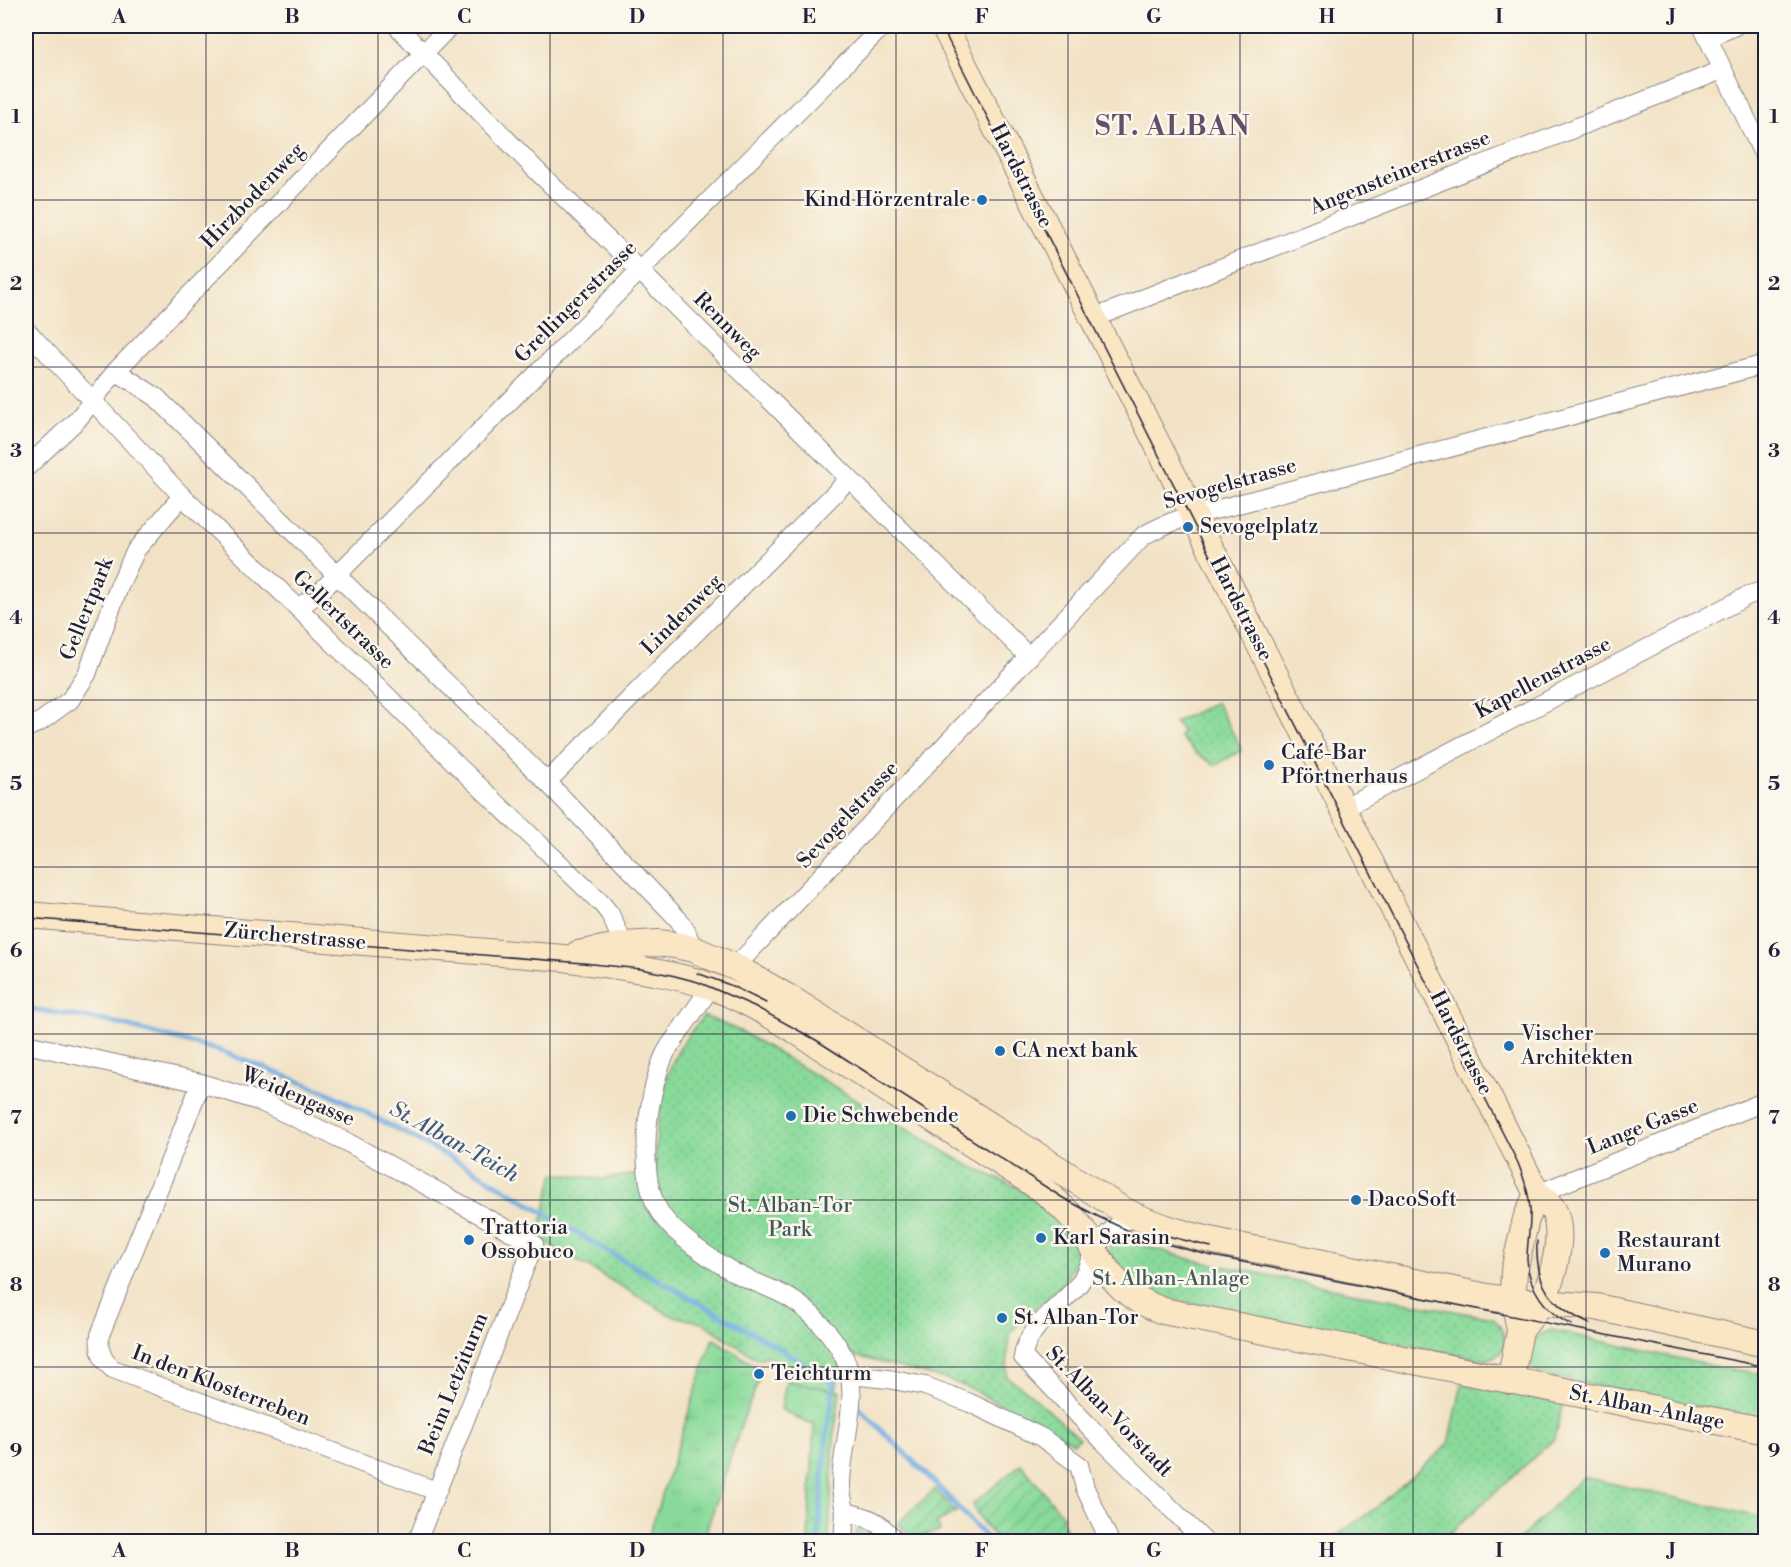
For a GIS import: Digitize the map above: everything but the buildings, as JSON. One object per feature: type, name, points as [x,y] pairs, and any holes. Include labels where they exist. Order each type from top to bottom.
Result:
[{"type":"main road","name":"Hardstrasse","points":[[944,26],[1537,1194],[1552,1208],[1556,1216],[1557,1249],[1552,1279],[1540,1304],[1520,1331]]},
{"type":"main road","name":"Zürcherstrasse","points":[[26,915],[564,958],[670,976],[711,987]]},
{"type":"main road","name":"Zürcherstrasse","points":[[564,958],[624,945],[658,943],[693,950],[735,967]]},
{"type":"main road","points":[[624,945],[632,960],[644,971]]},
{"type":"main road","points":[[670,976],[685,963],[693,950]]},
{"type":"main road","points":[[693,950],[711,987],[735,967],[794,1001],[1134,1216],[1208,1240],[1514,1301],[1596,1307],[1766,1344]]},
{"type":"main road","name":"St. Alban-Anlage","points":[[711,987],[747,1002],[781,1021],[1042,1189],[1070,1214],[1085,1233],[1108,1272],[1126,1292],[1137,1300],[1163,1311],[1766,1431]]},
{"type":"main road","name":"Hardstrasse","points":[[1510,1381],[1520,1331],[1514,1301],[1514,1271],[1526,1219],[1537,1194]]},
{"type":"street","name":"Rennweg","points":[[397,26],[537,171],[1029,657]]},
{"type":"street","name":"Hirzbodenweg","points":[[26,468],[78,419],[116,371],[450,26]]},
{"type":"street","name":"Grellingerstrasse","points":[[298,608],[320,592],[883,26]]},
{"type":"street","points":[[1735,26],[1705,32],[1766,160]]},
{"type":"street","name":"Angensteinerstrasse","points":[[1094,318],[1722,70]]},
{"type":"street","name":"Gellertstrasse","points":[[26,330],[182,496],[602,904],[610,914],[624,945]]},
{"type":"street","name":"Sevogelstrasse","points":[[735,967],[1143,536],[1154,529],[1193,514],[1766,364]]},
{"type":"street","name":"Gellertstrasse","points":[[116,371],[156,397],[547,782],[678,919],[693,950]]},
{"type":"street","name":"Lindenweg","points":[[547,782],[849,479]]},
{"type":"street","name":"Gellertpark","points":[[26,728],[40,722],[70,700],[87,674],[120,584],[136,550],[182,496]]},
{"type":"street","name":"Kapellenstrasse","points":[[1343,808],[1749,595],[1766,590]]},
{"type":"street","points":[[711,987],[666,1052],[656,1078],[645,1154],[648,1182],[662,1216],[690,1242],[732,1272],[791,1299],[808,1311],[825,1329],[844,1357],[850,1375],[852,1394],[841,1486],[845,1512],[843,1542]]},
{"type":"street","name":"Weidengasse","points":[[26,1044],[201,1083],[261,1102],[343,1140],[534,1244]]},
{"type":"street","name":"In den Klosterreben","points":[[201,1083],[100,1335],[101,1355],[113,1369],[436,1491]]},
{"type":"street","name":"Lange Gasse","points":[[1537,1194],[1766,1101]]},
{"type":"street","name":"St. Alban-Vorstadt","points":[[1134,1216],[1117,1226],[1094,1250],[1075,1288],[1034,1331],[1024,1347],[1023,1357],[1103,1441],[1205,1542]]},
{"type":"street","name":"Beim Letziturm","points":[[417,1542],[534,1244]]},
{"type":"street","name":"St. Alban-Vorstadt","points":[[1075,1288],[1108,1272]]},
{"type":"street","points":[[850,1375],[925,1386],[970,1403],[1041,1437],[1079,1465],[1085,1488],[1110,1542]]},
{"type":"street","points":[[1079,1465],[1103,1441]]},
{"type":"street","points":[[845,1512],[866,1516],[885,1529],[896,1542]]},
{"type":"green space","points":[[1216,702],[1242,750],[1216,765],[1198,755],[1179,736],[1183,732],[1175,722]]},
{"type":"green space","name":"St. Alban-Tor Park","points":[[704,1016],[740,1031],[964,1163],[1016,1187],[1043,1206],[1066,1228],[1078,1250],[1076,1262],[1061,1286],[1011,1332],[1008,1345],[1007,1377],[1027,1391],[1079,1438],[1074,1443],[969,1388],[948,1380],[844,1353],[836,1390],[786,1381],[788,1372],[770,1356],[757,1359],[703,1323],[670,1315],[537,1237],[554,1173],[602,1179],[655,1171],[659,1118],[667,1078],[681,1047]]},
{"type":"green space","name":"St. Alban-Anlage","points":[[1116,1237],[1193,1260],[1493,1318],[1504,1337],[1503,1349],[1499,1354],[1485,1360],[1142,1293],[1108,1252]]},
{"type":"green space","points":[[1551,1330],[1726,1369],[1765,1375],[1765,1420],[1541,1375],[1529,1363],[1528,1350],[1536,1338]]},
{"type":"green space","points":[[714,1339],[757,1367],[753,1375],[758,1382],[703,1541],[647,1541],[712,1340]]},
{"type":"green space","points":[[786,1381],[840,1391],[834,1435],[829,1541],[808,1541],[814,1424],[798,1419],[781,1409]]},
{"type":"green space","points":[[1462,1384],[1563,1403],[1554,1439],[1449,1534],[1456,1541],[1328,1542],[1377,1507],[1449,1444]]},
{"type":"green space","points":[[1021,1464],[1063,1516],[1062,1521],[1072,1541],[999,1541],[985,1526],[972,1505]]},
{"type":"green space","points":[[1583,1477],[1765,1518],[1765,1541],[1518,1541]]},
{"type":"green space","points":[[935,1489],[956,1512],[937,1522],[940,1531],[912,1538],[898,1523]]},
{"type":"green space","points":[[864,1527],[881,1533],[884,1542],[853,1542],[857,1530]]},
{"type":"waterway","name":"St. Alban-Teich","points":[[26,1008],[111,1022],[221,1051],[329,1093],[472,1169],[607,1251],[778,1347],[834,1384],[826,1441],[818,1542]]},
{"type":"waterway","name":"St. Alban-Teich","points":[[855,1404],[935,1483],[990,1542]]},
{"type":"tram line","points":[[941,26],[1518,1163],[1529,1202],[1527,1259],[1531,1280],[1547,1307],[1572,1325]]},
{"type":"tram line","points":[[26,918],[583,963],[641,969],[671,975],[698,982],[754,1006],[816,1040],[1063,1198],[1131,1232],[1208,1255],[1766,1367]]},
{"type":"tram line","points":[[697,973],[730,985],[766,1003]]},
{"type":"tram line","points":[[1164,1235],[1211,1247]]},
{"type":"tram line","points":[[1537,1241],[1539,1270],[1548,1292],[1565,1310],[1590,1324]]},
{"type":"place","name":"Kind Hörzentrale","points":[[982,200]]},
{"type":"place","name":"Sevogelplatz","points":[[1188,527]]},
{"type":"place","name":"Café-Bar Pförtnerhaus","points":[[1269,765]]},
{"type":"place","name":"Vischer Architekten","points":[[1509,1046]]},
{"type":"place","name":"CA next bank","points":[[1000,1051]]},
{"type":"place","name":"Die Schwebende","points":[[791,1116]]},
{"type":"place","name":"DacoSoft","points":[[1356,1200]]},
{"type":"place","name":"Karl Sarasin","points":[[1041,1238]]},
{"type":"place","name":"Trattoria Ossobuco","points":[[469,1240]]},
{"type":"place","name":"Restaurant Murano","points":[[1605,1253]]},
{"type":"place","name":"St. Alban-Tor","points":[[1002,1318]]},
{"type":"place","name":"Teichturm","points":[[759,1374]]},
{"type":"district","name":"ST. ALBAN","points":[[1173,127]]}]
